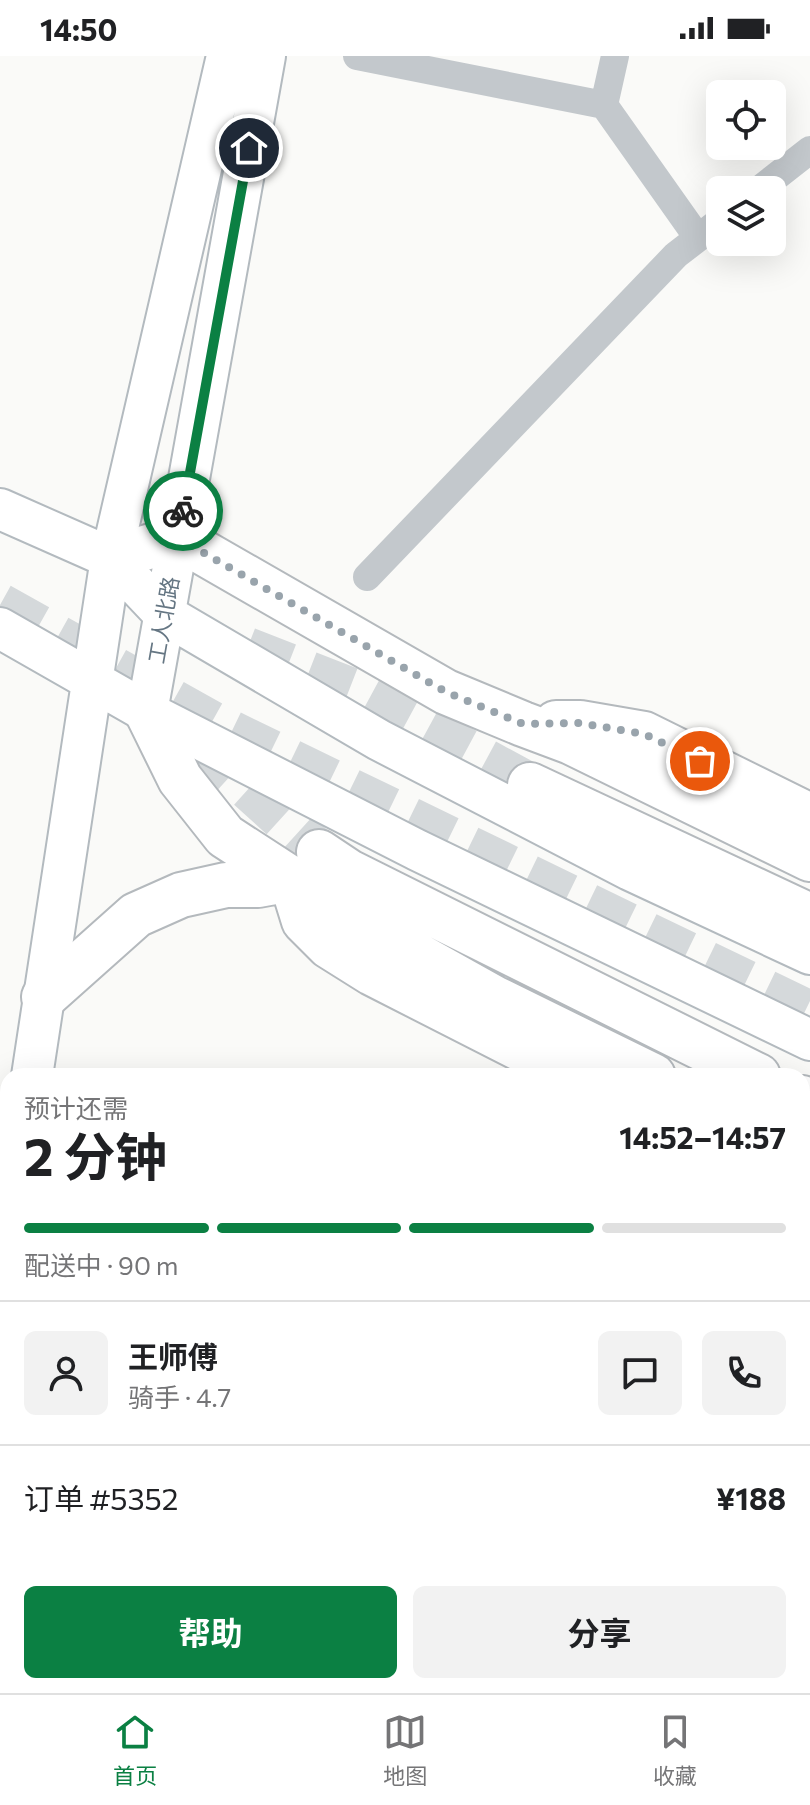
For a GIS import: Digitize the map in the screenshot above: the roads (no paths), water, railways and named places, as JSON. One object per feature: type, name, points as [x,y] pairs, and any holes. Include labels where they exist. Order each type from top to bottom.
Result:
[{"type":"highway","points":[[111,558],[178,538],[446,692],[571,742],[810,859]]},
{"type":"highway","points":[[147,712],[180,779],[225,836],[305,865],[349,872],[742,1068]]},
{"type":"highway","points":[[523,724],[580,723],[644,734],[810,816]]},
{"type":"highway","points":[[530,785],[810,916]]},
{"type":"highway","points":[[44,997],[136,915],[181,895],[226,885],[258,885],[305,865]]},
{"type":"highway","points":[[305,865],[304,921],[329,946],[372,973],[558,1068]]},
{"type":"highway","points":[[305,865],[356,921],[494,998],[637,1068]]},
{"type":"main road","name":"工人北路","points":[[147,712],[261,56]]},
{"type":"main road","name":"工人北路","points":[[33,1068],[111,558],[261,56]]},
{"type":"main road","points":[[0,509],[111,558],[164,614],[379,740],[630,870],[810,954]]},
{"type":"main road","points":[[0,628],[147,712],[417,850],[810,1040]]},
{"type":"street","points":[[357,56],[604,105],[706,225]]},
{"type":"street","points":[[604,105],[615,56]]},
{"type":"street","points":[[777,176],[810,150]]},
{"type":"street","points":[[367,577],[676,255],[706,231]]},
{"type":"tunnel","points":[[0,605],[214,724],[810,1013]]},
{"type":"tunnel","points":[[247,649],[360,693],[530,785]]},
{"type":"tunnel","points":[[200,744],[319,852]]}]
